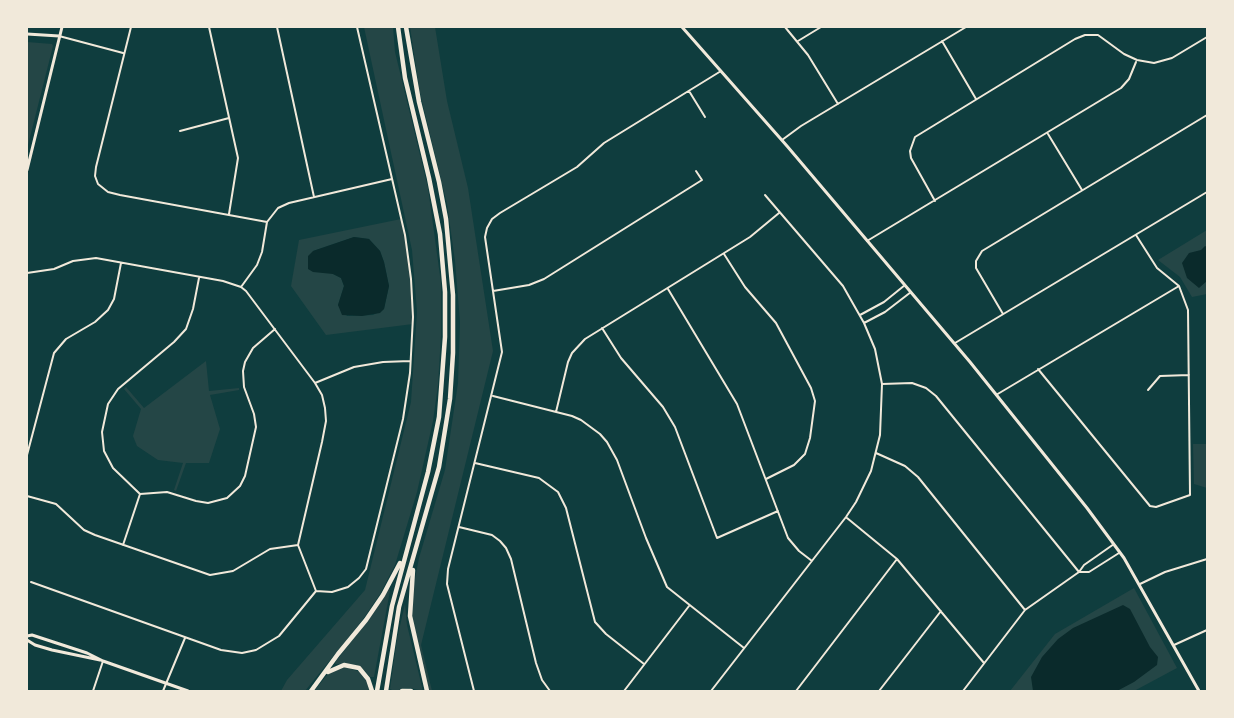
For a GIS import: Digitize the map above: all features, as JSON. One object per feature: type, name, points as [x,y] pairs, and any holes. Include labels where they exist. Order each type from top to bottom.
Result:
[{"type":"highway","points":[[377,691],[386,634],[428,472],[439,417],[445,314],[440,234],[405,78],[398,27]]},
{"type":"highway","points":[[386,691],[399,607],[439,467],[450,399],[454,330],[446,219],[419,102],[406,27]]},
{"type":"highway","points":[[322,678],[383,595],[407,547]]},
{"type":"highway","points":[[415,552],[410,586],[410,616],[427,691]]},
{"type":"highway","points":[[311,691],[330,669],[352,666],[363,672],[372,685],[372,691]]},
{"type":"highway","points":[[402,691],[411,691]]},
{"type":"main road","points":[[27,170],[62,27]]},
{"type":"main road","points":[[682,27],[782,140],[955,344],[1114,544],[1140,584],[1199,691]]},
{"type":"main road","points":[[27,34],[59,36]]},
{"type":"main road","points":[[103,661],[35,645],[27,638],[32,635],[87,653],[103,661],[188,691]]},
{"type":"street","points":[[131,27],[96,167],[95,176],[98,184],[104,190],[120,195],[267,222]]},
{"type":"street","points":[[209,27],[238,158],[237,177],[229,214]]},
{"type":"street","points":[[277,27],[314,197]]},
{"type":"street","points":[[316,591],[332,592],[348,587],[366,569],[403,419],[411,361],[413,317],[405,235],[357,27]]},
{"type":"street","points":[[785,27],[798,41],[837,104]]},
{"type":"street","points":[[798,41],[821,27]]},
{"type":"street","points":[[782,140],[801,126],[966,27]]},
{"type":"street","points":[[935,201],[911,158],[910,151],[913,141],[921,132],[1085,35],[1093,34],[1102,37],[1124,54],[1137,60],[1154,63],[1163,61],[1207,37]]},
{"type":"street","points":[[59,36],[125,53]]},
{"type":"street","points":[[942,41],[976,99]]},
{"type":"street","points":[[867,241],[1121,88],[1129,79],[1137,60]]},
{"type":"street","points":[[474,691],[447,584],[448,569],[502,352],[485,237],[487,228],[492,219],[500,213],[577,166],[604,143],[722,71]]},
{"type":"street","points":[[689,91],[705,117]]},
{"type":"street","points":[[1003,314],[976,268],[978,254],[1207,115]]},
{"type":"street","points":[[180,131],[230,118]]},
{"type":"street","points":[[1048,134],[1082,190]]},
{"type":"street","points":[[493,291],[529,285],[544,279],[702,180],[696,171]]},
{"type":"street","points":[[241,286],[260,259],[267,222],[283,205],[392,179]]},
{"type":"street","points":[[955,344],[1207,192]]},
{"type":"street","points":[[711,691],[846,517],[863,488],[876,453],[882,412],[882,384],[874,349],[860,315],[843,286],[765,195]]},
{"type":"street","points":[[556,412],[572,353],[585,339],[724,254],[750,237],[780,212]]},
{"type":"street","points":[[1038,369],[1144,501],[1153,507],[1190,495],[1188,310],[1179,286],[1157,268],[1136,235]]},
{"type":"street","points":[[724,254],[745,287],[776,323],[811,388],[815,401],[810,438],[805,454],[794,465],[765,479]]},
{"type":"street","points":[[27,273],[54,269],[88,258],[241,286],[322,395],[326,421],[298,545],[316,591]]},
{"type":"street","points":[[27,455],[54,353],[66,339],[95,322],[108,310],[114,299],[121,263]]},
{"type":"street","points":[[199,277],[186,329],[174,342],[118,388],[108,404],[102,432],[104,451],[113,468],[140,494],[167,492],[208,503],[227,498],[240,486],[245,476],[256,427],[254,414],[244,387],[245,362],[253,348],[275,329]]},
{"type":"street","points":[[860,315],[884,302],[905,285]]},
{"type":"street","points":[[996,395],[1179,286]]},
{"type":"street","points":[[668,289],[737,404],[788,538],[812,561]]},
{"type":"street","points":[[864,323],[885,312],[911,292]]},
{"type":"street","points":[[602,328],[621,358],[663,407],[675,427],[717,538],[778,511]]},
{"type":"street","points":[[315,383],[354,367],[383,362],[411,361]]},
{"type":"street","points":[[1148,390],[1160,376],[1189,375]]},
{"type":"street","points":[[882,384],[912,382],[926,388],[936,396],[1079,572]]},
{"type":"street","points":[[492,396],[556,412],[581,420],[593,428],[607,442],[617,460],[663,580],[671,591],[744,648]]},
{"type":"street","points":[[876,453],[905,466],[918,477],[1026,610]]},
{"type":"street","points":[[475,462],[539,478],[558,492],[566,508],[595,622],[606,634],[644,664]]},
{"type":"street","points":[[123,545],[140,494]]},
{"type":"street","points":[[27,496],[56,504],[84,530],[198,572],[215,575],[233,571],[270,549],[298,545]]},
{"type":"street","points":[[846,517],[897,559],[984,663]]},
{"type":"street","points":[[459,527],[492,535],[506,548],[536,663],[542,680],[550,691]]},
{"type":"street","points":[[963,691],[1026,610],[1114,544]]},
{"type":"street","points":[[1079,572],[1089,572],[1120,553]]},
{"type":"street","points":[[796,691],[897,559]]},
{"type":"street","points":[[1140,584],[1165,572],[1207,560]]},
{"type":"street","points":[[31,582],[185,638],[228,652],[242,653],[256,650],[279,636],[316,591]]},
{"type":"street","points":[[624,691],[689,606]]},
{"type":"street","points":[[879,691],[941,611]]},
{"type":"street","points":[[1173,645],[1207,630]]},
{"type":"street","points":[[163,691],[185,638]]},
{"type":"street","points":[[93,691],[103,661]]},
{"type":"shaded area","points":[[364,27],[393,27],[395,52],[428,188],[441,283],[438,385],[433,421],[417,492],[395,565],[380,594],[361,622],[305,691],[281,691],[287,680],[365,590],[411,402],[417,312],[412,250]]},
{"type":"shaded area","points":[[410,27],[435,27],[447,101],[468,188],[493,351],[421,645],[432,691],[429,691],[418,648],[412,612],[413,589],[419,558],[445,470],[458,383],[460,322],[447,204],[420,93]]},
{"type":"shaded area","points":[[27,42],[52,44],[53,46],[27,149]]},
{"type":"shaded area","points":[[401,219],[411,279],[413,324],[326,335],[291,286],[299,240]],"holes":[[[354,237],[369,239],[380,251],[384,262],[389,286],[384,309],[373,315],[347,316],[338,305],[344,286],[341,278],[333,274],[313,251]]]},
{"type":"shaded area","points":[[1207,230],[1207,294],[1192,297],[1180,277],[1158,260]]},
{"type":"shaded area","points":[[354,237],[369,239],[380,251],[384,262],[389,286],[384,309],[380,313],[362,316],[342,315],[338,305],[344,286],[341,278],[308,269],[308,256],[313,251]]},
{"type":"shaded area","points":[[1207,247],[1207,281],[1199,288],[1187,278],[1182,263],[1189,253],[1201,250]]},
{"type":"shaded area","points":[[206,361],[209,391],[239,388],[239,390],[210,395],[220,429],[209,463],[186,463],[176,491],[174,490],[183,463],[158,460],[137,446],[133,436],[141,409],[124,389],[126,387],[144,408]]},
{"type":"shaded area","points":[[1193,444],[1207,444],[1207,488],[1194,484]]},
{"type":"shaded area","points":[[389,588],[374,677],[370,677],[356,665],[335,664],[369,619]]},
{"type":"shaded area","points":[[1134,588],[1177,668],[1134,691],[1010,691],[1055,634]]},
{"type":"shaded area","points":[[405,604],[407,625],[423,691],[409,688],[394,691],[390,689]]},
{"type":"shaded area","points":[[1123,605],[1130,609],[1150,647],[1158,657],[1157,665],[1117,691],[1033,691],[1031,677],[1042,657],[1058,639],[1073,628]]},
{"type":"shaded area","points":[[346,667],[360,672],[368,682],[369,691],[314,691],[336,668]]}]
